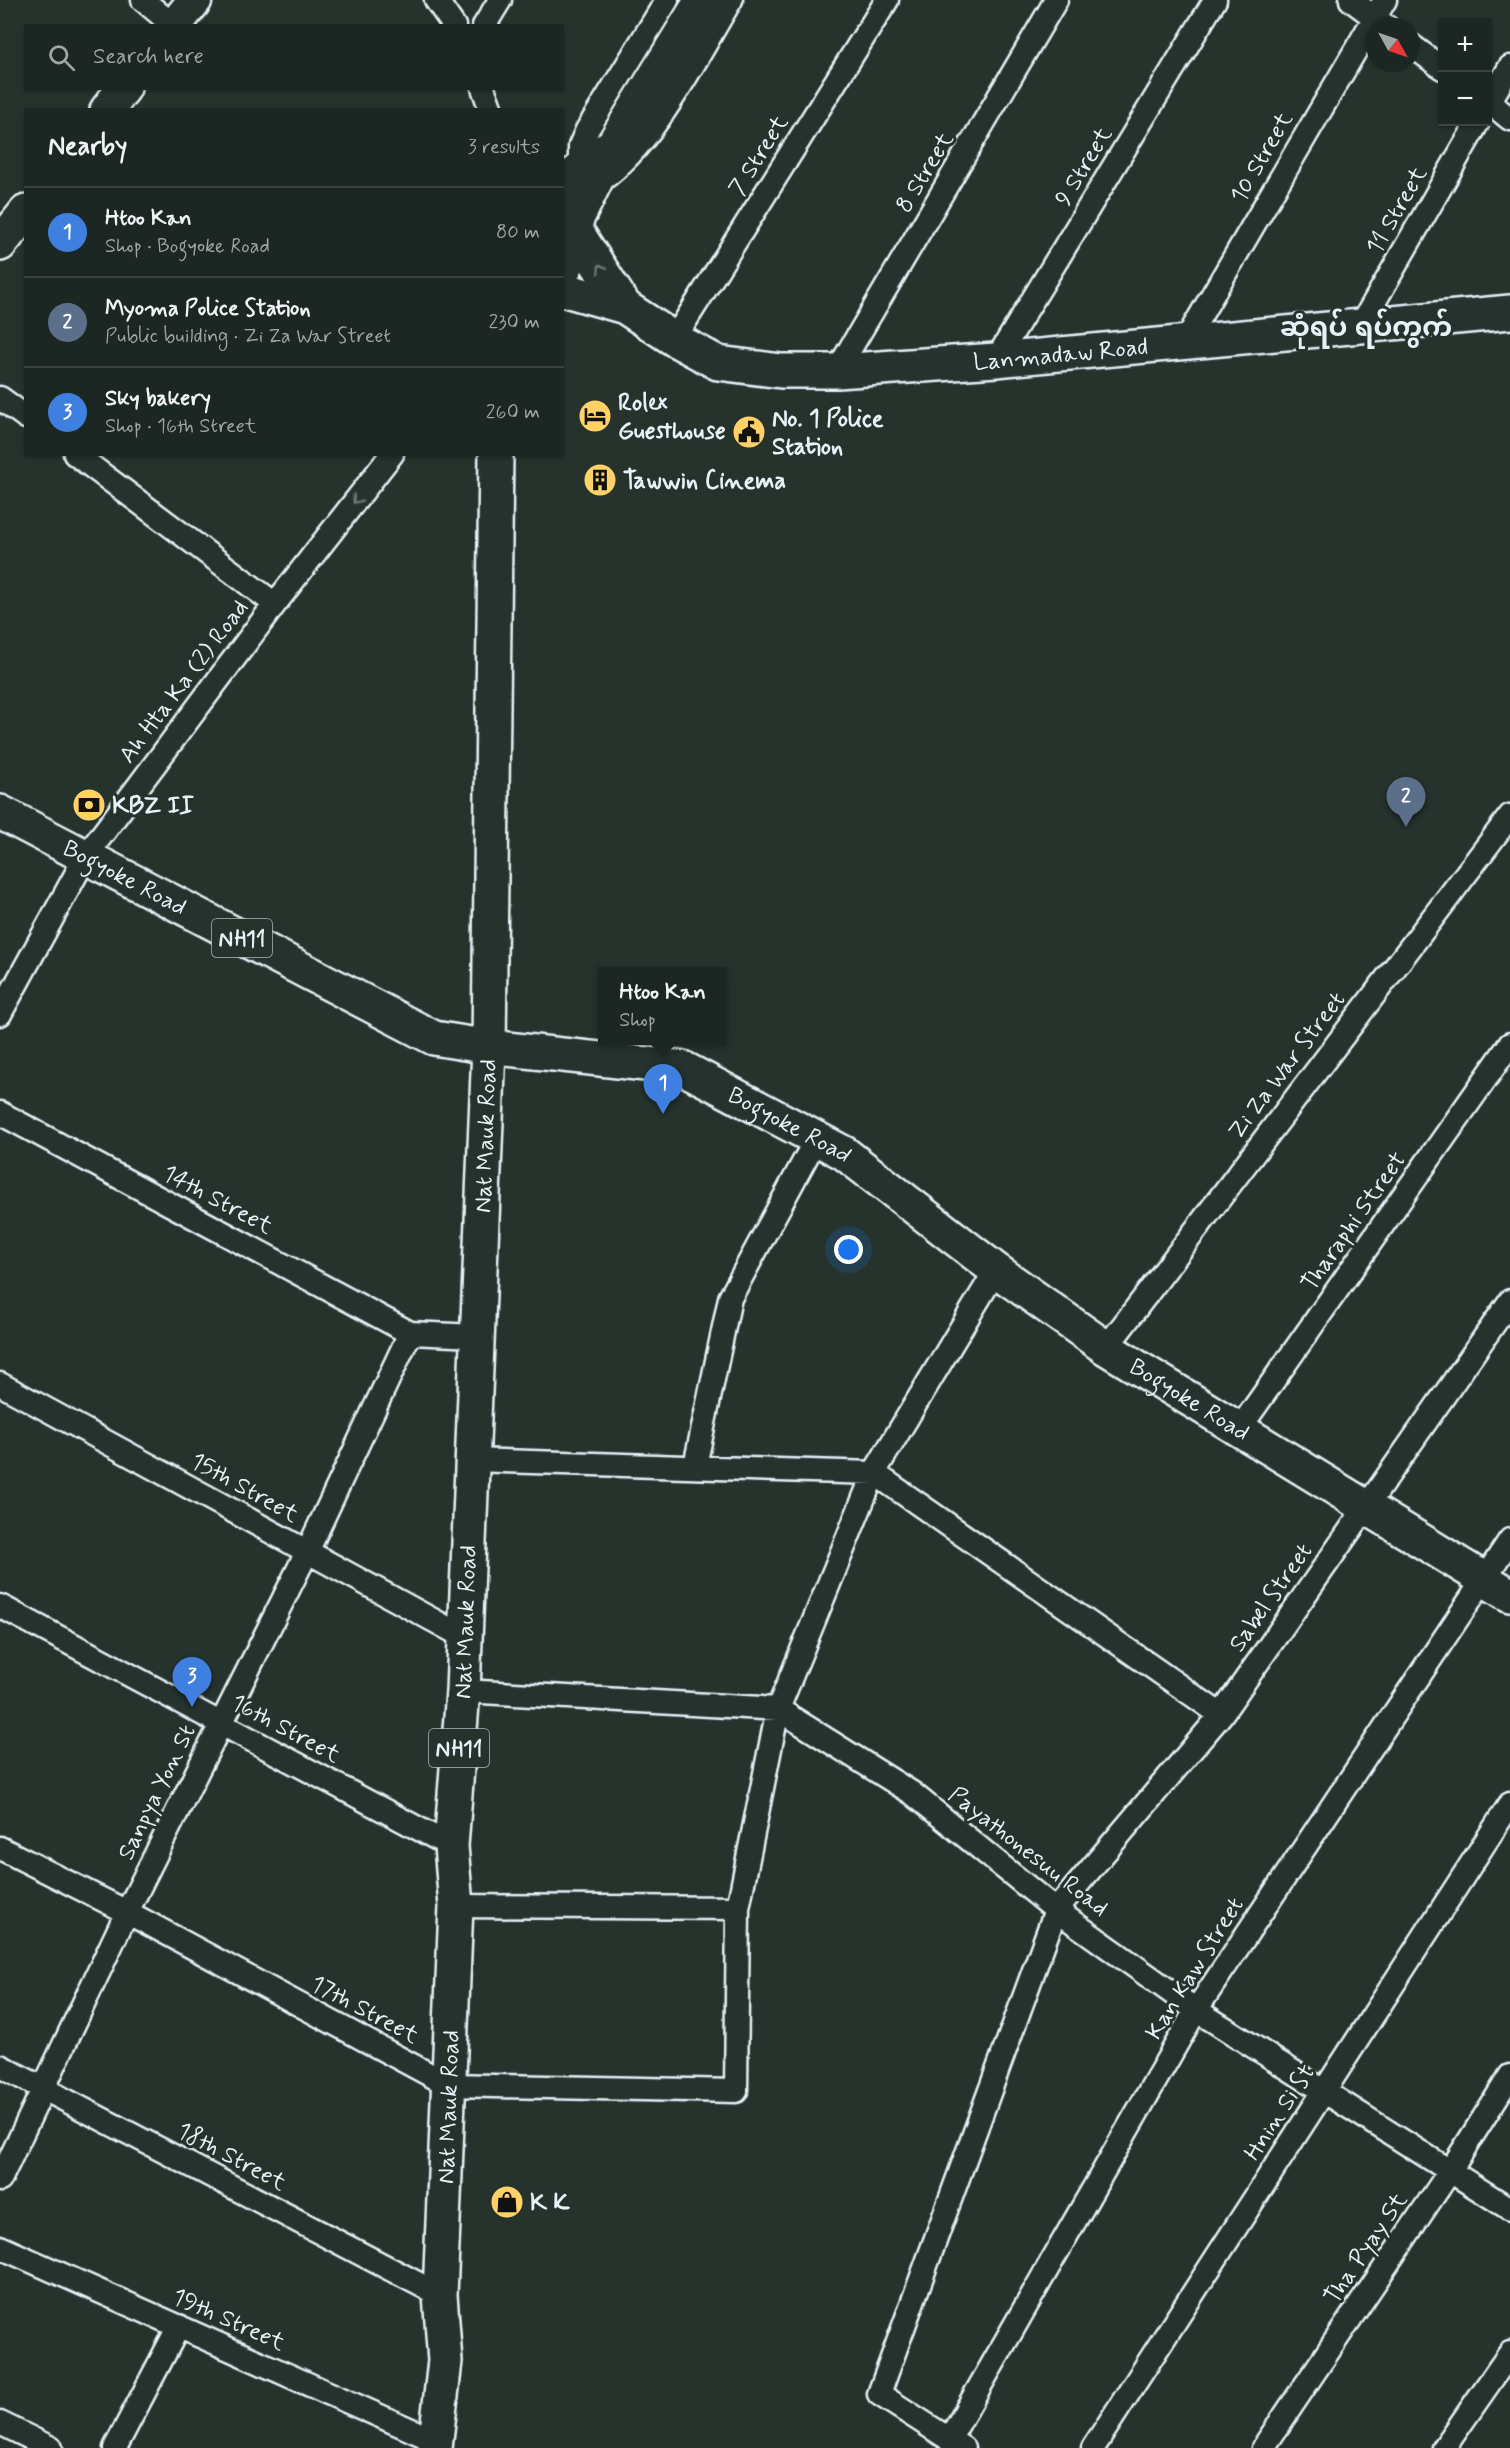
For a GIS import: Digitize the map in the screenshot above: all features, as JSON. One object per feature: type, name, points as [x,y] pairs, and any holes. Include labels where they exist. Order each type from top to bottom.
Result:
[{"type":"main road","points":[[176,24],[195,0]]},
{"type":"main road","points":[[564,269],[574,253],[571,221],[579,179],[614,143],[702,0]]},
{"type":"main road","points":[[109,108],[122,90]]},
{"type":"main road","points":[[0,244],[24,214]]},
{"type":"main road","name":"Lanmadaw Road","points":[[571,221],[625,307]]},
{"type":"main road","name":"Lanmadaw Road","points":[[564,290],[625,307],[674,339],[718,363],[781,371],[837,371],[996,360],[1510,312]]},
{"type":"main road","name":"Nat Mauk Road","points":[[435,2444],[445,2361],[440,2295],[456,1906],[451,1846],[463,1691],[489,1047],[496,456]]},
{"type":"main road","name":"Bogyoke Road","points":[[0,813],[434,1038],[489,1047],[683,1068],[844,1154],[996,1270],[1106,1348],[1510,1595]]},
{"type":"street","points":[[143,0],[172,24]]},
{"type":"street","points":[[436,0],[453,24]]},
{"type":"street","points":[[485,24],[500,0]]},
{"type":"street","points":[[667,0],[587,130],[580,146],[579,179],[632,154],[658,118],[731,0]]},
{"type":"street","name":"7 Street","points":[[674,339],[887,0]]},
{"type":"street","name":"8 Street","points":[[837,371],[1056,0]]},
{"type":"street","name":"9 Street","points":[[996,360],[1215,0]]},
{"type":"street","points":[[1351,0],[1382,15]]},
{"type":"street","name":"10 Street","points":[[1185,342],[1382,15]]},
{"type":"street","points":[[1420,51],[1438,64]]},
{"type":"street","points":[[1492,96],[1510,67]]},
{"type":"street","points":[[484,90],[490,108]]},
{"type":"street","points":[[1492,105],[1510,119]]},
{"type":"street","name":"11 Street","points":[[1361,326],[1476,126]]},
{"type":"street","points":[[0,398],[24,416]]},
{"type":"street","points":[[78,456],[275,604]]},
{"type":"street","name":"Ah Hta Ka (2) Road","points":[[0,1014],[86,856],[275,604],[390,456]]},
{"type":"street","name":"Zi Za War Street","points":[[1106,1348],[1510,816]]},
{"type":"street","name":"Tharaphi Street","points":[[1240,1428],[1510,1044]]},
{"type":"street","name":"14th Street","points":[[0,1113],[410,1333]]},
{"type":"street","points":[[695,1466],[730,1298],[816,1139]]},
{"type":"street","points":[[456,1906],[738,1908],[778,1709],[874,1473],[996,1270]]},
{"type":"street","name":"Sabel Street","points":[[1056,1910],[1221,1714],[1510,1301]]},
{"type":"street","points":[[410,1333],[476,1336]]},
{"type":"street","name":"Sanpya Yon St","points":[[0,2180],[126,1912],[307,1552],[410,1333]]},
{"type":"street","name":"15th Street","points":[[0,1384],[464,1637]]},
{"type":"street","points":[[471,1460],[874,1473],[1221,1714]]},
{"type":"street","name":"Kan Kaw Street","points":[[956,2444],[1196,2010],[1482,1578],[1510,1540]]},
{"type":"street","name":"16th Street","points":[[0,1606],[451,1846]]},
{"type":"street","name":"Payathonesuu Road","points":[[463,1691],[778,1709],[912,1793],[1056,1910],[1196,2010],[1510,2209]]},
{"type":"street","name":"Hnin Si St","points":[[1093,2448],[1510,1804]]},
{"type":"street","name":"17th Street","points":[[0,1848],[126,1912],[449,2085],[736,2091],[738,1908]]},
{"type":"street","points":[[956,2444],[879,2394],[1056,1910]]},
{"type":"street","name":"18th Street","points":[[0,2066],[440,2295]]},
{"type":"street","name":"Tha Pyay St","points":[[1263,2448],[1450,2171],[1510,2076]]},
{"type":"street","name":"19th Street","points":[[0,2247],[179,2326],[435,2444]]},
{"type":"street","points":[[115,2448],[179,2326]]},
{"type":"street","points":[[1444,2448],[1510,2353]]},
{"type":"street","points":[[0,2422],[51,2448]]},
{"type":"place","name":"Rolex Guesthouse","points":[[595,416]]},
{"type":"place","name":"No. 1 Police Station","points":[[749,432]]},
{"type":"place","name":"Tawwin Cinema","points":[[600,480]]},
{"type":"place","name":"KBZ II","points":[[89,805]]},
{"type":"place","name":"Myoma Police Station","points":[[1406,827]]},
{"type":"place","name":"Htoo Kan","points":[[663,1114]]},
{"type":"place","name":"Sky bakery","points":[[192,1707]]},
{"type":"place","name":"K K","points":[[507,2202]]},
{"type":"district","name":"ဆုံရပ် ရပ်ကွက်","points":[[1366,327]]}]
